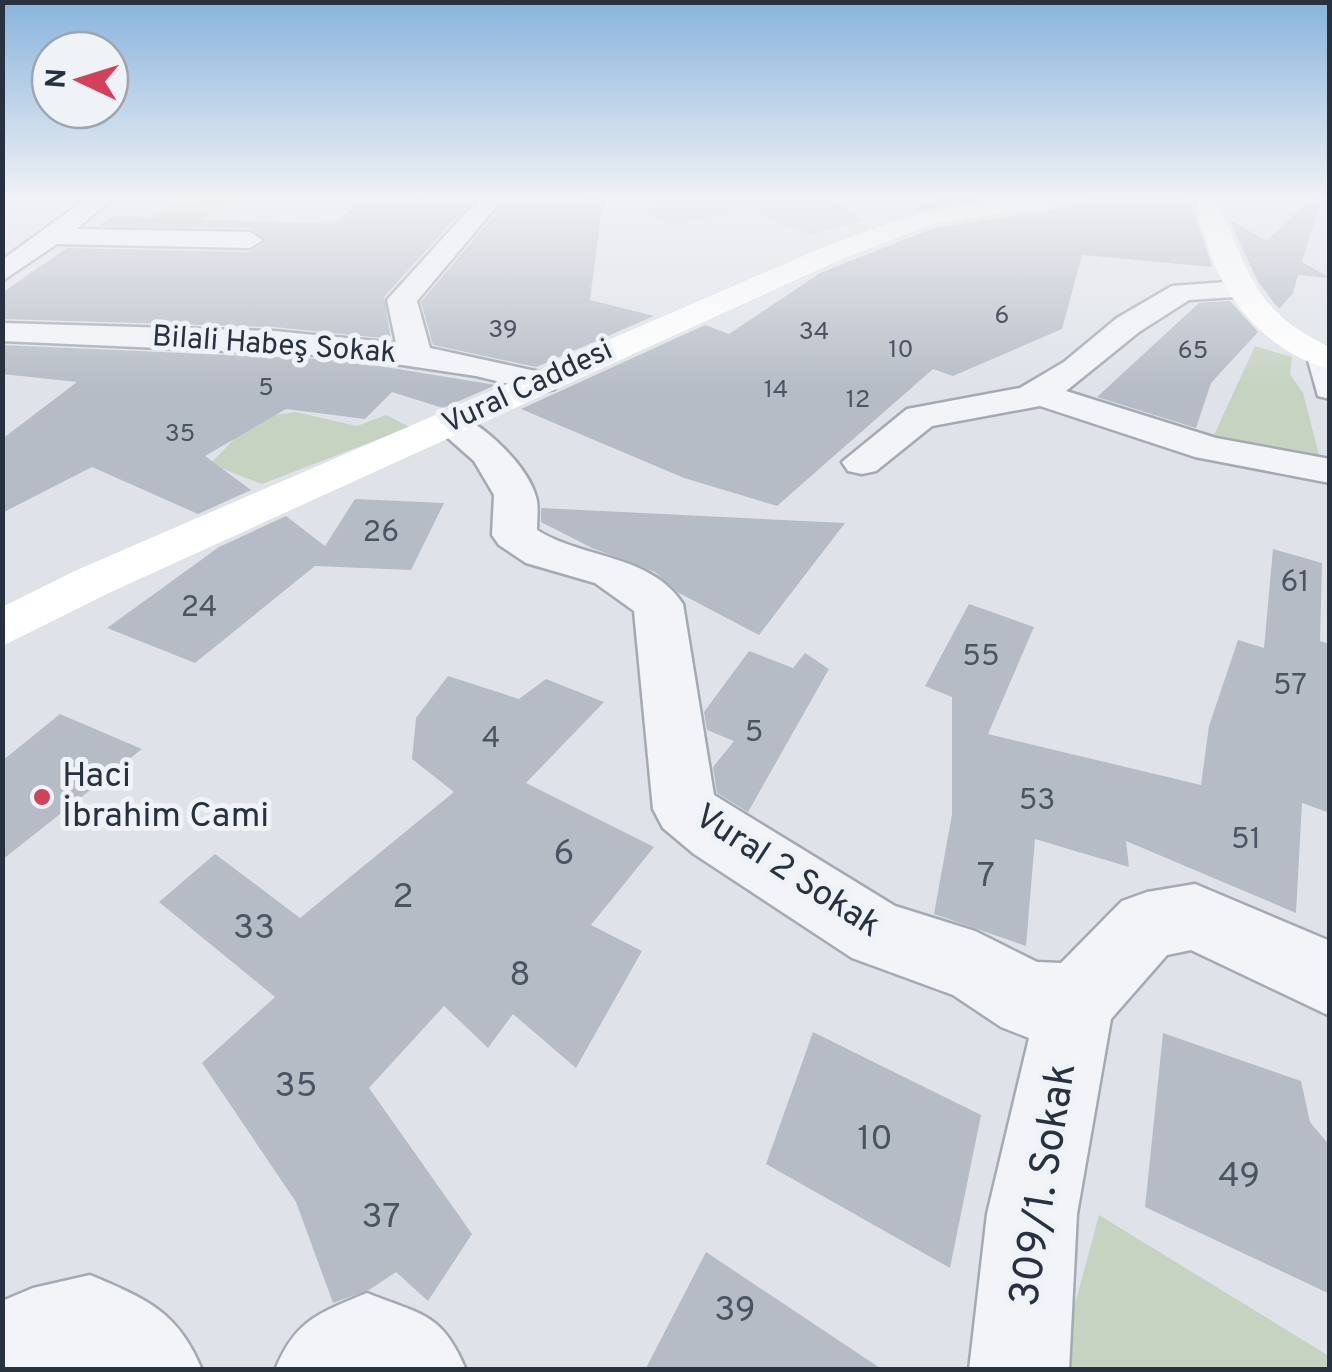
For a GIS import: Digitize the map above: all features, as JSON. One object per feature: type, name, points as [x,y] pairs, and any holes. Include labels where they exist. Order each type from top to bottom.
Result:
[{"type":"street","points":[[417,357],[402,314],[402,300],[437,260]]},
{"type":"street","name":"Vural Caddesi","points":[[2,629],[94,581],[820,260]]},
{"type":"street","points":[[1228,260],[1240,290],[1278,330],[1328,368]]},
{"type":"street","points":[[862,462],[920,417],[1038,393],[1076,369],[1128,325],[1182,292],[1240,290]]},
{"type":"street","name":"Bilali Habeş Sokak","points":[[2,332],[333,346],[493,368],[542,382]]},
{"type":"street","points":[[1038,393],[1209,449],[1330,470]]},
{"type":"street","name":"Vural 2 Sokak","points":[[450,424],[489,454],[516,495],[515,534],[542,553],[612,572],[658,604],[684,808],[717,834],[877,934],[974,967],[1028,1000],[1076,1002]]},
{"type":"street","points":[[1076,1002],[1147,925],[1196,918],[1330,980]]},
{"type":"street","name":"309/1. Sokak","points":[[1019,1370],[1032,1214],[1076,1002]]},
{"type":"street","points":[[2,1356],[33,1337],[90,1324],[131,1346],[152,1370]]},
{"type":"street","points":[[326,1370],[367,1342],[405,1358],[416,1370]]},
{"type":"green space","points":[[1255,346],[1292,357],[1290,374],[1303,393],[1321,463],[1247,449],[1214,435]]},
{"type":"green space","points":[[295,412],[357,426],[386,415],[410,427],[262,484],[210,464],[255,418]]},
{"type":"green space","points":[[1099,1215],[1329,1356],[1329,1369],[1066,1370],[1068,1330]]},
{"type":"building","points":[[50,260],[417,260],[384,297],[391,339],[274,327],[2,319],[2,293]]},
{"type":"building","points":[[456,260],[595,260],[590,300],[654,316],[536,367],[433,345],[421,302]]},
{"type":"building","points":[[853,260],[1081,260],[1062,329],[953,376],[933,369],[777,506],[684,478],[521,409],[705,325],[729,334],[820,273]]},
{"type":"building","points":[[1136,260],[1210,260],[1212,267]]},
{"type":"building","points":[[1248,260],[1303,260],[1330,278],[1298,275],[1293,293],[1279,309],[1258,282]]},
{"type":"building","points":[[1230,301],[1258,332],[1211,383],[1196,428],[1097,397],[1199,303]]},
{"type":"building","points":[[2,345],[342,360],[496,385],[443,408],[392,392],[365,419],[286,409],[205,456],[251,490],[198,514],[92,467],[2,513],[2,439],[77,382],[2,374]]},
{"type":"building","points":[[355,499],[444,503],[411,570],[315,566],[195,663],[107,628],[219,547],[286,516],[325,546]]},
{"type":"building","points":[[541,508],[845,523],[759,635],[679,593],[655,572],[592,548],[541,522]]},
{"type":"building","points":[[1273,549],[1322,563],[1320,641],[1330,644],[1330,813],[1302,803],[1296,913],[1126,841],[1129,867],[1035,839],[1026,946],[934,914],[952,814],[952,697],[925,686],[969,604],[1034,627],[988,734],[1201,785],[1209,726],[1238,640],[1264,648]]},
{"type":"building","points":[[749,651],[793,668],[805,653],[829,669],[748,812],[717,793],[713,767],[734,741],[707,730],[704,712]]},
{"type":"building","points":[[448,676],[519,699],[546,679],[604,702],[526,783],[654,847],[591,925],[642,951],[576,1068],[513,1014],[488,1048],[444,1006],[369,1088],[472,1234],[428,1301],[396,1272],[369,1290],[333,1303],[296,1202],[202,1063],[275,997],[159,902],[215,854],[300,918],[454,792],[412,759],[416,718]]},
{"type":"building","name":"Haci İbrahim Cami","points":[[60,714],[142,749],[2,860],[2,761]]},
{"type":"building","points":[[813,1032],[981,1115],[950,1268],[766,1164]]},
{"type":"building","points":[[1163,1033],[1301,1081],[1310,1122],[1330,1146],[1330,1294],[1145,1207]]},
{"type":"building","points":[[706,1252],[883,1370],[645,1370]]},
{"type":"place","name":"Haci İbrahim Cami","points":[[42,797]]}]
